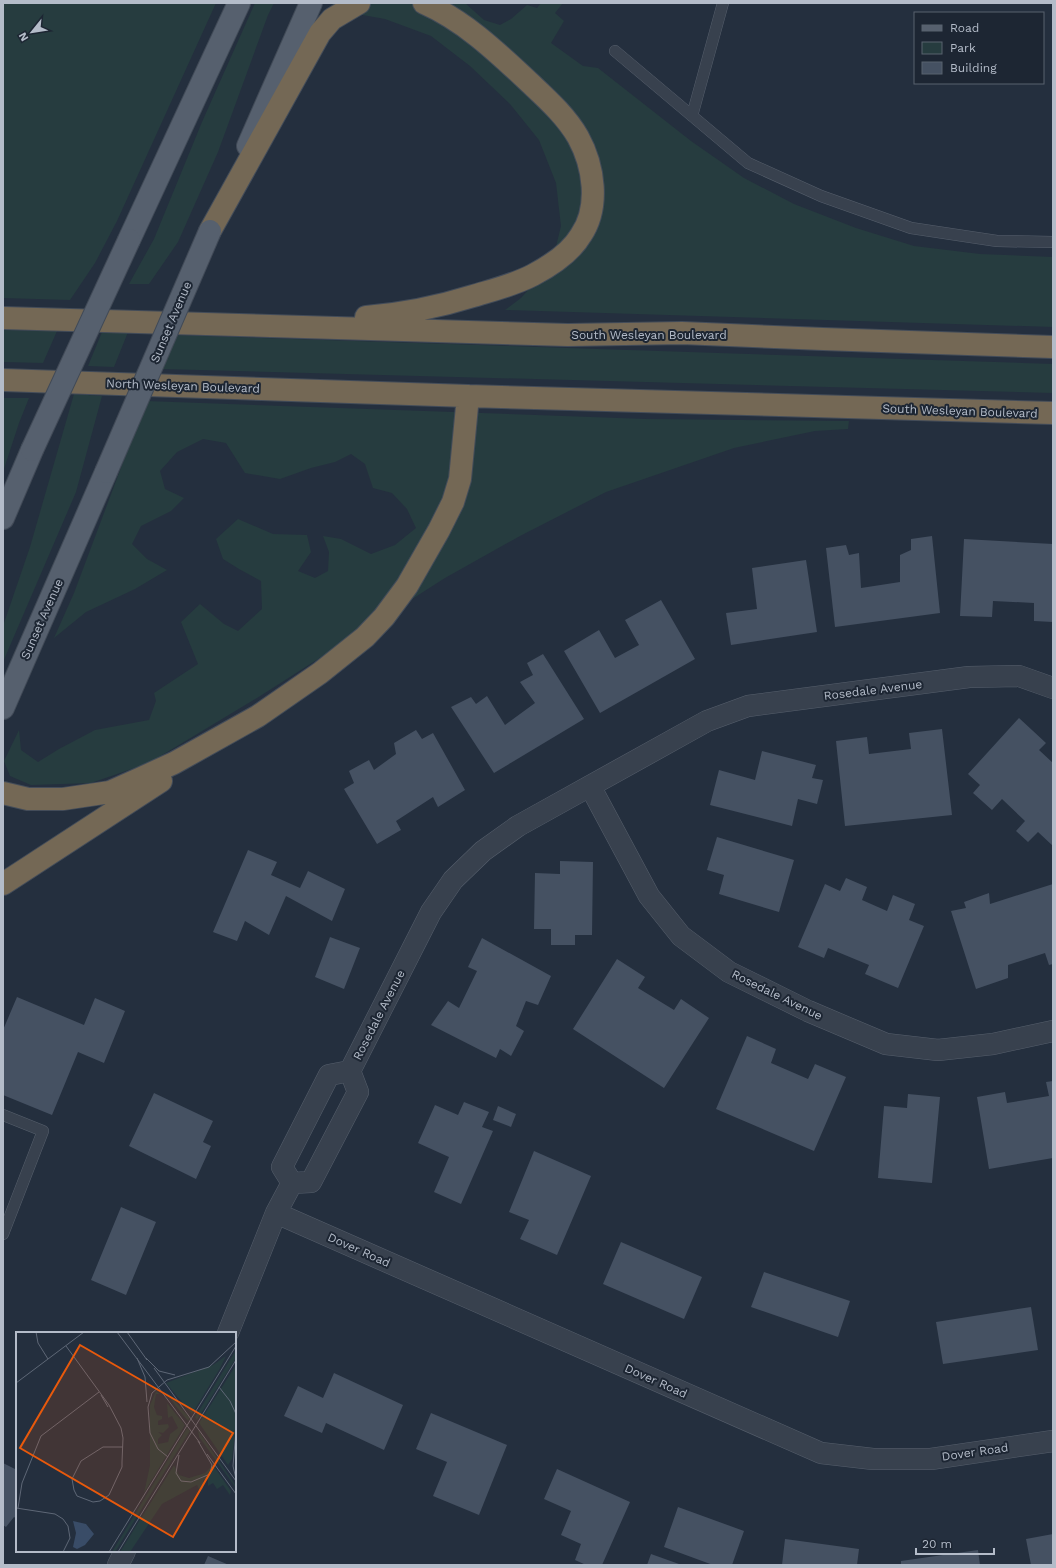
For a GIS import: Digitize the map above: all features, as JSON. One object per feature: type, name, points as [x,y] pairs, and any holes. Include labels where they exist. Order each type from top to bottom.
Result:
[{"type":"highway","points":[[210,231],[320,33],[332,19],[359,3]]},
{"type":"highway","points":[[3,318],[245,324],[386,316],[425,309],[509,286],[533,275],[558,258],[570,249],[581,235],[591,214],[593,190],[590,170],[584,150],[577,136],[554,106],[478,36],[448,16],[424,3]]},
{"type":"highway","name":"South Wesleyan Boulevard","points":[[245,324],[568,335],[682,333],[1053,347]]},
{"type":"highway","name":"North Wesleyan Boulevard","points":[[3,380],[363,393]]},
{"type":"highway","name":"South Wesleyan Boulevard","points":[[363,393],[1053,413]]},
{"type":"highway","points":[[3,884],[258,716],[320,673],[365,637],[384,616],[407,586],[453,502],[460,480],[468,396]]},
{"type":"highway","points":[[3,793],[28,799],[57,799],[78,798],[110,792],[174,763],[258,716]]},
{"type":"main road","points":[[3,518],[32,450],[239,3]]},
{"type":"main road","name":"Sunset Avenue","points":[[3,708],[210,231],[311,3]]},
{"type":"street","name":"Rosedale Avenue","points":[[292,1183],[282,1167],[329,1075],[350,1071],[431,912],[454,880],[483,851],[518,826],[707,721],[748,706],[969,677],[1019,676],[1053,688]]},
{"type":"street","name":"Rosedale Avenue","points":[[590,786],[649,896],[681,936],[729,972],[808,1011],[886,1044],[938,1050],[993,1044],[1053,1031]]},
{"type":"street","points":[[228,1332],[276,1213],[292,1183],[311,1182],[358,1092],[350,1071]]},
{"type":"street","name":"Dover Road","points":[[276,1213],[821,1454],[873,1459],[932,1459],[1053,1441]]},
{"type":"street","points":[[118,1565],[124,1552]]},
{"type":"lane","points":[[692,116],[723,3]]},
{"type":"lane","points":[[615,51],[748,163],[828,199],[911,228],[997,241],[1053,242]]},
{"type":"lane","points":[[3,1115],[42,1131],[3,1234]]},
{"type":"green space","points":[[3,3],[216,3],[117,221],[95,263],[70,300],[3,298]]},
{"type":"green space","points":[[255,3],[274,3],[268,15],[218,152],[178,242],[149,284],[129,284],[154,239],[202,122]]},
{"type":"green space","points":[[333,3],[465,3],[484,20],[500,25],[511,19],[527,5],[537,8],[541,3],[563,3],[555,13],[564,21],[551,43],[583,66],[598,68],[691,141],[744,178],[794,204],[856,228],[914,246],[980,254],[1053,257],[1053,327],[505,310],[521,298],[552,263],[561,226],[556,183],[539,140],[510,104],[470,66],[431,36],[385,19],[357,14],[327,15]]},
{"type":"green space","points":[[3,330],[57,331],[43,363],[3,362]]},
{"type":"green space","points":[[102,332],[128,332],[114,367],[88,366]]},
{"type":"green space","points":[[173,335],[1053,364],[1053,393],[161,369]]},
{"type":"green space","points":[[74,394],[102,396],[76,492],[3,662],[3,626],[30,547]]},
{"type":"green space","points":[[3,398],[29,398],[3,472]]},
{"type":"green space","points":[[146,401],[646,419],[849,421],[848,429],[815,431],[734,448],[606,492],[520,536],[445,578],[257,698],[149,763],[91,783],[31,785],[10,776],[4,761],[19,730],[21,750],[38,762],[95,730],[149,720],[156,701],[154,693],[198,664],[181,622],[200,604],[224,624],[238,631],[262,609],[261,581],[223,559],[216,539],[238,519],[273,534],[307,535],[311,552],[298,571],[315,578],[328,571],[329,552],[323,536],[341,539],[371,554],[395,545],[416,528],[407,509],[392,493],[373,488],[365,464],[351,454],[335,462],[311,468],[280,479],[245,473],[226,443],[203,439],[177,452],[160,471],[165,489],[184,498],[171,511],[141,526],[132,544],[147,559],[167,570],[135,589],[86,612],[54,638],[74,593]]},
{"type":"building","points":[[932,536],[940,613],[835,627],[826,548],[846,545],[849,555],[859,553],[861,588],[900,582],[900,555],[911,550],[911,539]]},
{"type":"building","points":[[964,539],[1053,544],[1053,622],[1034,621],[1034,603],[993,601],[992,617],[960,616]]},
{"type":"building","points":[[806,560],[817,632],[731,645],[726,613],[757,609],[752,568]]},
{"type":"building","points":[[661,600],[695,659],[600,713],[564,651],[599,630],[615,658],[639,645],[625,620]]},
{"type":"building","points":[[543,654],[584,719],[494,773],[451,707],[471,697],[476,704],[487,696],[505,725],[535,703],[520,682],[533,675],[527,663]]},
{"type":"building","points":[[1019,718],[1046,743],[1039,750],[1053,763],[1053,846],[1038,832],[1028,842],[1016,831],[1025,821],[1002,799],[992,810],[973,793],[980,785],[968,774]]},
{"type":"building","points":[[942,729],[952,815],[845,826],[836,741],[867,737],[869,754],[911,749],[909,733]]},
{"type":"building","points":[[416,730],[422,739],[433,733],[465,790],[438,807],[433,797],[396,821],[401,830],[377,844],[344,789],[354,783],[349,771],[369,760],[374,770],[396,754],[394,743]]},
{"type":"building","points":[[762,751],[816,765],[812,778],[823,780],[817,804],[798,799],[792,826],[710,805],[719,770],[755,780]]},
{"type":"building","points":[[717,837],[794,860],[779,912],[719,894],[724,875],[707,870]]},
{"type":"building","points":[[248,850],[277,862],[271,875],[300,888],[308,871],[345,889],[332,921],[286,896],[269,935],[245,921],[237,941],[213,932]]},
{"type":"building","points":[[560,861],[593,862],[592,935],[575,935],[575,945],[551,945],[551,929],[534,929],[535,873],[560,874]]},
{"type":"building","points":[[846,878],[867,887],[862,900],[887,911],[893,895],[915,904],[909,920],[924,926],[898,988],[865,974],[869,965],[828,948],[824,958],[798,947],[825,884],[840,891]]},
{"type":"building","points":[[1053,884],[1053,964],[1049,965],[1045,953],[1008,965],[1008,978],[976,989],[951,911],[966,908],[964,902],[989,893],[990,904]]},
{"type":"building","points":[[330,937],[360,948],[344,989],[315,977]]},
{"type":"building","points":[[482,938],[551,976],[538,1005],[526,1001],[516,1026],[524,1031],[511,1056],[500,1049],[496,1058],[431,1025],[448,1001],[459,1008],[477,971],[468,967]]},
{"type":"building","points":[[617,959],[645,977],[638,988],[674,1010],[681,999],[709,1018],[664,1088],[573,1029]]},
{"type":"building","points":[[17,997],[84,1025],[95,998],[125,1011],[104,1063],[78,1052],[52,1115],[3,1095],[3,1030]]},
{"type":"building","points":[[747,1036],[776,1049],[771,1063],[808,1079],[815,1064],[846,1077],[814,1151],[716,1109]]},
{"type":"building","points":[[1053,1081],[1053,1158],[989,1169],[977,1097],[1005,1092],[1007,1103],[1049,1096],[1046,1082]]},
{"type":"building","points":[[154,1093],[213,1121],[203,1142],[211,1146],[196,1179],[129,1146]]},
{"type":"building","points":[[908,1094],[940,1097],[932,1183],[878,1178],[884,1106],[907,1108]]},
{"type":"building","points":[[464,1102],[489,1112],[482,1127],[493,1131],[461,1204],[434,1192],[449,1157],[418,1143],[435,1105],[458,1115]]},
{"type":"building","points":[[498,1106],[516,1114],[511,1127],[493,1120]]},
{"type":"building","points":[[534,1151],[591,1176],[557,1255],[520,1239],[529,1220],[509,1212]]},
{"type":"building","points":[[121,1207],[156,1222],[126,1295],[91,1280]]},
{"type":"building","points":[[621,1242],[702,1277],[684,1319],[603,1284]]},
{"type":"building","points":[[764,1272],[850,1301],[838,1337],[751,1307]]},
{"type":"building","points":[[1031,1307],[1038,1350],[943,1364],[936,1322]]},
{"type":"building","points":[[334,1373],[403,1405],[384,1450],[326,1423],[322,1433],[284,1416],[298,1386],[323,1398]]},
{"type":"building","points":[[431,1413],[507,1445],[479,1515],[433,1496],[447,1462],[416,1449]]},
{"type":"building","points":[[3,1463],[16,1470],[16,1518],[14,1517],[6,1527],[3,1525]]},
{"type":"building","points":[[557,1469],[630,1502],[602,1565],[586,1565],[575,1560],[581,1544],[561,1535],[571,1511],[544,1499]]},
{"type":"building","points":[[678,1507],[744,1531],[732,1565],[713,1565],[664,1547]]},
{"type":"building","points":[[1053,1534],[1053,1565],[1031,1565],[1026,1539]]},
{"type":"building","points":[[785,1539],[859,1549],[857,1565],[782,1565]]},
{"type":"building","points":[[978,1550],[980,1565],[901,1565],[901,1561]]},
{"type":"building","points":[[651,1554],[679,1564],[679,1565],[647,1565]]},
{"type":"building","points":[[208,1556],[229,1565],[204,1565]]}]
